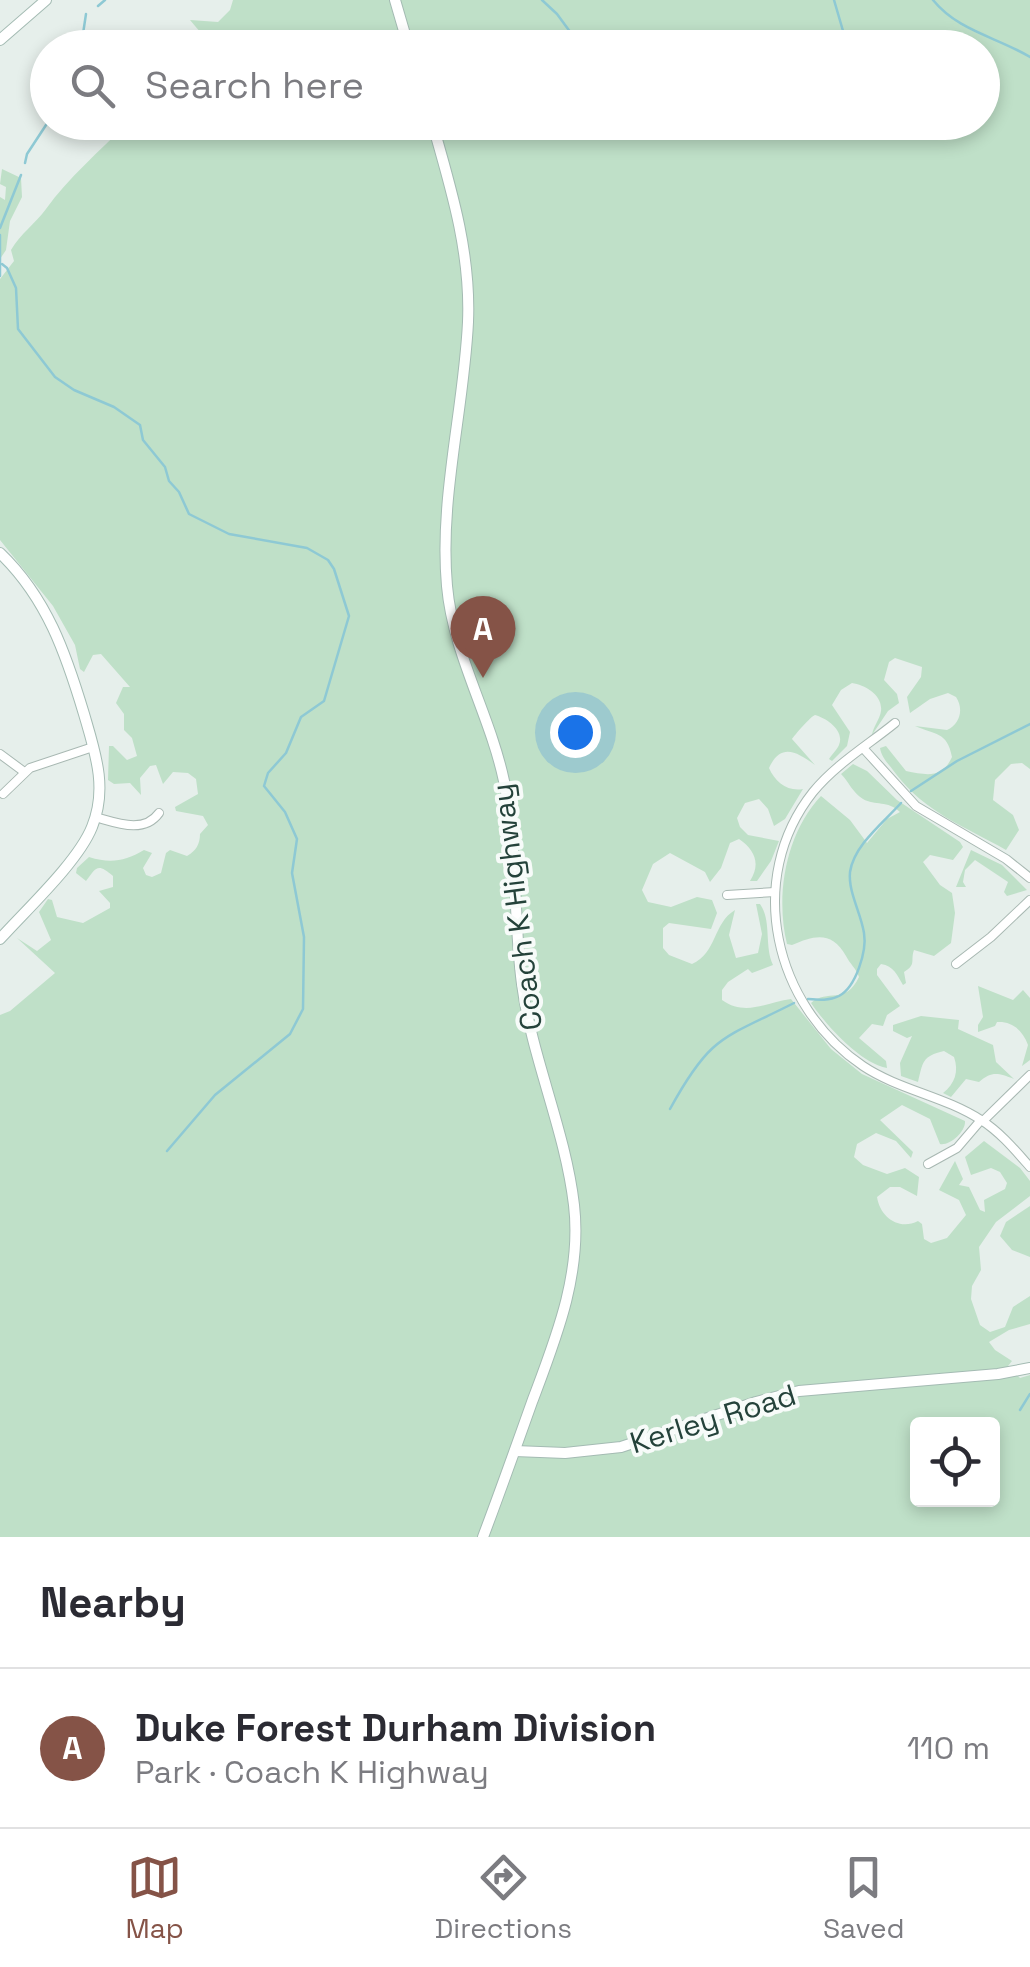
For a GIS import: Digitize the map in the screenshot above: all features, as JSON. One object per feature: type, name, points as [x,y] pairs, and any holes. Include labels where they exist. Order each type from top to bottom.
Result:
[{"type":"street","points":[[0,40],[46,0]]},
{"type":"street","points":[[395,0],[404,30]]},
{"type":"street","name":"Coach K Highway","points":[[437,140],[460,230],[468,296],[447,544],[449,599],[455,631],[504,784],[522,985],[532,1042],[568,1167],[575,1217],[573,1268],[561,1324],[483,1537]]},
{"type":"street","points":[[0,553],[30,588],[56,632],[93,747],[100,784],[95,817],[80,849],[0,940]]},
{"type":"street","points":[[895,723],[821,782],[787,839],[775,892],[777,934],[785,966],[803,1004],[848,1055],[877,1074],[982,1121],[1030,1168]]},
{"type":"street","points":[[3,794],[23,771],[93,747]]},
{"type":"street","points":[[863,748],[889,781],[916,806],[1030,878]]},
{"type":"street","points":[[0,754],[23,771]]},
{"type":"street","points":[[95,817],[144,825],[159,812]]},
{"type":"street","points":[[727,895],[775,892]]},
{"type":"street","points":[[956,964],[992,938],[1030,900]]},
{"type":"street","points":[[928,1164],[957,1148],[1030,1076]]},
{"type":"street","name":"Kerley Road","points":[[514,1451],[565,1453],[621,1448],[798,1391],[1030,1368]]},
{"type":"green space","points":[[233,0],[1030,0],[1030,769],[1022,763],[1011,764],[995,780],[993,800],[1013,815],[1019,830],[1006,850],[933,809],[886,761],[880,748],[886,746],[906,771],[927,774],[944,769],[952,757],[947,742],[915,726],[947,730],[958,720],[960,711],[956,697],[948,693],[930,699],[910,713],[907,697],[921,677],[922,667],[895,658],[889,662],[884,680],[897,694],[899,703],[888,711],[872,735],[881,705],[867,689],[852,683],[841,690],[832,705],[850,732],[847,746],[832,761],[829,759],[839,745],[839,734],[829,722],[815,715],[792,739],[815,765],[796,753],[784,752],[769,768],[783,785],[803,789],[785,819],[774,826],[768,809],[759,799],[745,803],[737,818],[740,827],[748,835],[779,841],[757,881],[750,881],[755,858],[739,839],[730,843],[721,868],[710,882],[705,872],[670,853],[653,864],[642,890],[648,902],[671,907],[697,897],[712,900],[717,913],[711,929],[669,923],[663,928],[663,948],[669,955],[692,964],[706,953],[723,922],[735,910],[729,935],[736,958],[758,953],[762,934],[756,904],[760,904],[773,965],[752,973],[748,969],[728,982],[722,990],[722,1000],[748,1008],[791,999],[831,1049],[862,1074],[965,1121],[957,1137],[940,1144],[930,1119],[902,1105],[880,1120],[913,1152],[911,1158],[896,1141],[876,1133],[857,1144],[854,1157],[863,1165],[887,1174],[905,1168],[919,1177],[917,1196],[900,1187],[890,1187],[877,1197],[886,1216],[897,1223],[918,1221],[924,1239],[931,1243],[947,1238],[966,1215],[959,1200],[939,1190],[955,1161],[963,1179],[959,1185],[969,1187],[980,1210],[985,1212],[984,1200],[1005,1189],[1007,1183],[1000,1172],[991,1168],[971,1175],[965,1157],[984,1141],[1020,1168],[1030,1181],[1030,1196],[996,1222],[979,1247],[981,1270],[972,1286],[971,1299],[980,1325],[990,1332],[1005,1327],[1013,1307],[1030,1296],[1030,1324],[989,1342],[1012,1361],[1008,1366],[1020,1378],[1030,1375],[1030,1537],[0,1537],[0,1015],[55,973],[17,938],[37,951],[51,940],[39,912],[48,899],[52,900],[57,917],[83,923],[110,908],[99,891],[113,887],[113,876],[97,868],[86,881],[76,873],[89,857],[118,860],[144,850],[152,853],[143,868],[152,877],[161,873],[170,850],[187,856],[193,852],[208,825],[203,816],[176,811],[175,807],[198,794],[196,779],[188,773],[173,772],[163,784],[156,765],[150,766],[140,778],[141,795],[130,783],[114,784],[108,780],[109,746],[127,760],[137,756],[132,738],[124,730],[124,714],[116,703],[123,687],[130,687],[101,654],[93,655],[84,672],[80,669],[75,645],[53,606],[0,540],[0,279],[14,261],[11,250],[15,244],[110,140],[1000,140],[1000,30],[198,30],[190,20],[218,22],[230,10]]},
{"type":"green space","points":[[2,169],[21,178],[22,197],[10,221],[6,250],[0,259],[0,197],[5,200],[6,187],[0,184]]},
{"type":"green space","points":[[853,764],[963,847],[953,860],[930,855],[923,862],[940,885],[952,893],[955,913],[951,943],[934,956],[914,950],[903,985],[889,967],[881,964],[877,969],[877,975],[900,1006],[887,1015],[883,1026],[872,1024],[859,1038],[886,1061],[887,1068],[855,1051],[811,1003],[848,991],[859,977],[841,948],[822,937],[787,944],[784,925],[786,866],[799,828],[821,796],[850,820],[867,843],[887,819],[900,812],[856,793],[841,774]]},
{"type":"green space","points":[[971,850],[1002,865],[1027,890],[1007,896],[1004,892],[1008,882],[975,860],[965,870],[966,887],[956,887]]},
{"type":"green space","points":[[978,986],[1013,1000],[1023,990],[1030,998],[1030,1060],[1022,1066],[1028,1045],[1017,1028],[997,1022],[978,1032],[983,1017]]},
{"type":"green space","points":[[921,1016],[959,1020],[958,1029],[993,1045],[996,1062],[1014,1079],[995,1074],[979,1082],[966,1079],[951,1097],[943,1093],[953,1081],[955,1062],[944,1051],[925,1061],[918,1082],[901,1076],[900,1063],[912,1036],[907,1038],[893,1031],[893,1025]]},
{"type":"green space","points":[[1030,1206],[1030,1257],[1012,1250],[1000,1236],[1006,1222]]},
{"type":"waterway","points":[[98,6],[105,0]]},
{"type":"waterway","points":[[542,0],[569,30]]},
{"type":"waterway","points":[[834,0],[843,30]]},
{"type":"waterway","points":[[933,0],[954,19],[974,30]]},
{"type":"waterway","points":[[84,30],[86,14]]},
{"type":"waterway","points":[[1000,42],[1030,57]]},
{"type":"waterway","points":[[25,163],[36,140]]},
{"type":"waterway","points":[[0,228],[21,175]]},
{"type":"waterway","points":[[0,235],[0,276]]},
{"type":"waterway","points":[[2,264],[16,288],[18,329],[55,377],[140,425],[143,440],[165,467],[189,514],[229,534],[307,548],[328,560],[349,616],[324,701],[301,717],[286,753],[268,773],[264,786],[285,812],[297,839],[292,873],[304,937],[303,1009],[290,1034],[215,1095],[167,1151]]},
{"type":"waterway","points":[[911,791],[957,761],[1030,724]]},
{"type":"waterway","points":[[808,999],[839,996],[855,977],[864,941],[850,872],[863,843],[901,803]]},
{"type":"waterway","points":[[670,1109],[697,1066],[721,1041],[794,1003]]},
{"type":"waterway","points":[[1020,1410],[1030,1394]]},
{"type":"place","name":"Duke Forest Durham Division","points":[[483,678]]}]
